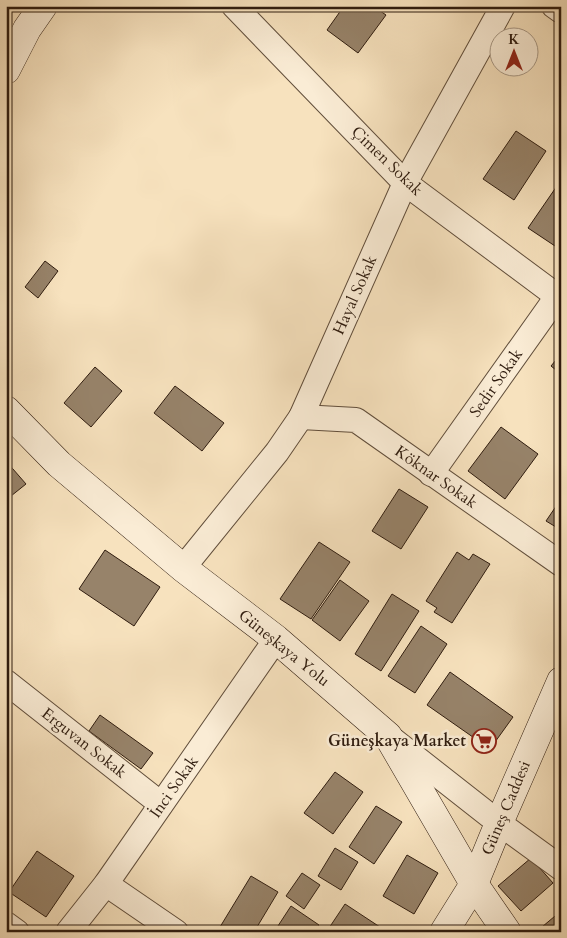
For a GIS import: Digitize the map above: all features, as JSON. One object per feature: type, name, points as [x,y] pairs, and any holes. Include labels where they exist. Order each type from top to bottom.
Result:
[{"type":"street","points":[[6,70],[27,29],[43,6]]},
{"type":"street","name":"Çimen Sokak","points":[[234,6],[405,183],[559,293]]},
{"type":"street","name":"Hayal Sokak","points":[[183,568],[277,452],[301,417],[405,183],[503,6]]},
{"type":"street","points":[[554,6],[561,11]]},
{"type":"street","name":"Sedir Sokak","points":[[431,474],[559,293]]},
{"type":"street","name":"Güneşkaya Yolu","points":[[6,410],[59,464],[183,568],[276,639],[388,736],[474,884],[507,932]]},
{"type":"street","name":"Köknar Sokak","points":[[301,417],[356,420],[561,564]]},
{"type":"street","name":"İnci Sokak","points":[[68,932],[106,884],[276,639]]},
{"type":"street","name":"Güneş Caddesi","points":[[444,932],[474,884],[561,681]]},
{"type":"street","name":"Erguvan Sokak","points":[[6,682],[161,804]]},
{"type":"street","points":[[388,736],[499,823],[561,868]]},
{"type":"street","points":[[106,884],[176,932]]},
{"type":"street","points":[[6,924],[17,932]]},
{"type":"building","points":[[344,6],[373,6],[386,15],[358,53],[327,30]]},
{"type":"building","points":[[516,131],[546,151],[514,200],[483,179]]},
{"type":"building","points":[[559,183],[561,184],[561,250],[528,228]]},
{"type":"building","points":[[45,261],[58,271],[38,298],[25,287]]},
{"type":"building","points":[[561,354],[561,374],[551,366]]},
{"type":"building","points":[[95,367],[122,391],[91,427],[64,403]]},
{"type":"building","points":[[175,386],[224,423],[202,451],[154,413]]},
{"type":"building","points":[[501,427],[538,454],[505,499],[468,471]]},
{"type":"building","points":[[6,461],[26,484],[6,500]]},
{"type":"building","points":[[399,489],[428,507],[401,549],[372,531]]},
{"type":"building","points":[[561,499],[561,530],[546,521]]},
{"type":"building","points":[[319,542],[350,562],[311,619],[280,599]]},
{"type":"building","points":[[105,550],[160,587],[134,626],[79,589]]},
{"type":"building","points":[[457,552],[469,560],[473,554],[490,564],[452,623],[434,612],[437,608],[426,601]]},
{"type":"building","points":[[340,580],[369,601],[340,641],[312,620]]},
{"type":"building","points":[[392,594],[419,611],[381,671],[355,654]]},
{"type":"building","points":[[421,626],[447,644],[415,693],[388,676]]},
{"type":"building","points":[[450,672],[513,717],[490,749],[427,705]]},
{"type":"building","points":[[100,715],[153,753],[141,769],[89,731]]},
{"type":"building","points":[[335,772],[363,792],[333,834],[304,813]]},
{"type":"building","points":[[376,806],[402,822],[374,864],[349,847]]},
{"type":"building","points":[[335,848],[358,862],[341,890],[318,876]]},
{"type":"building","points":[[37,851],[74,876],[46,917],[9,892]]},
{"type":"building","points":[[407,855],[438,873],[414,914],[383,896]]},
{"type":"building","points":[[531,858],[553,883],[521,911],[498,886]]},
{"type":"building","points":[[302,873],[320,885],[304,909],[286,896]]},
{"type":"building","points":[[251,876],[278,892],[254,932],[228,932],[220,927]]},
{"type":"building","points":[[345,904],[386,931],[335,932],[329,928]]},
{"type":"building","points":[[291,906],[319,925],[314,932],[274,932]]},
{"type":"building","points":[[561,911],[561,932],[536,932]]},
{"type":"place","name":"Güneşkaya Market","points":[[484,741]]}]
